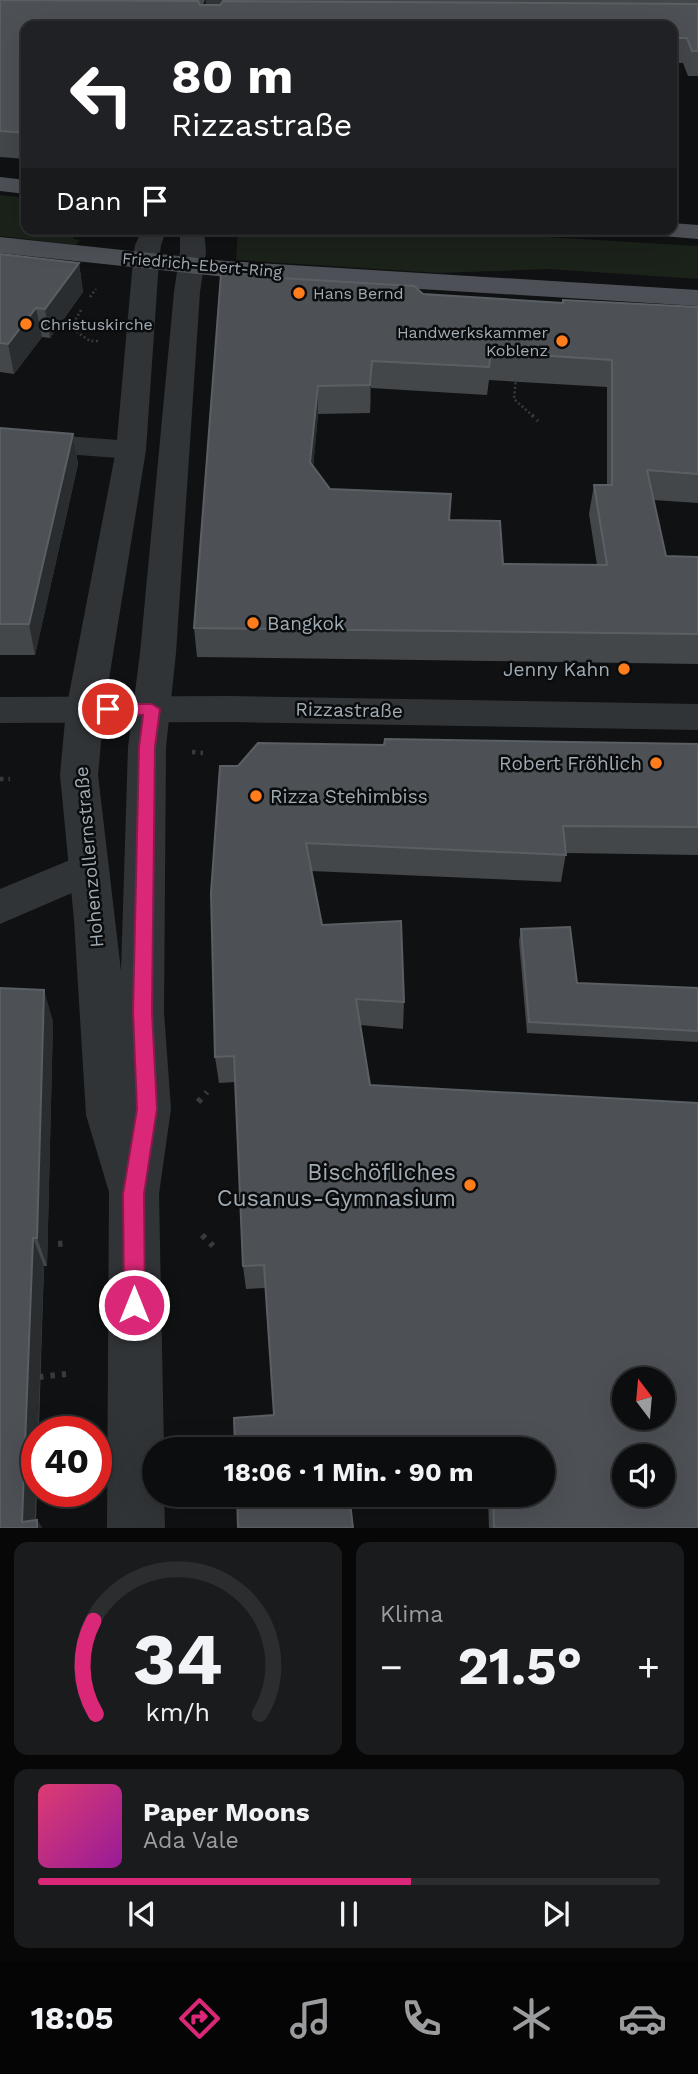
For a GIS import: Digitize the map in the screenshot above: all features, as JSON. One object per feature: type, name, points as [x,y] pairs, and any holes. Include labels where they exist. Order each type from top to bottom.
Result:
[{"type":"main road","points":[[0,184],[21,186]]},
{"type":"main road","points":[[677,231],[698,232]]},
{"type":"main road","name":"Friedrich-Ebert-Ring","points":[[0,244],[191,266],[698,298]]},
{"type":"street","points":[[193,16],[216,15]]},
{"type":"street","name":"Hohenzollernstraße","points":[[134,1194],[110,1115],[99,966],[79,775],[85,710],[120,528],[131,450],[146,261],[153,235]]},
{"type":"street","name":"Hohenzollernstraße","points":[[136,1528],[134,1194],[147,1109],[142,1012],[147,747],[192,235]]},
{"type":"street","points":[[0,440],[131,450]]},
{"type":"street","name":"Rizzastraße","points":[[0,710],[152,709],[698,717]]},
{"type":"street","points":[[0,907],[88,869]]},
{"type":"path","points":[[81,310],[71,328],[90,341],[111,341]]},
{"type":"path","points":[[516,375],[514,398],[538,421]]},
{"type":"path","points":[[0,779],[10,779]]},
{"type":"path","points":[[198,1102],[207,1092]]},
{"type":"path","points":[[202,1235],[213,1246]]},
{"type":"path","points":[[58,1244],[69,1243]]},
{"type":"path","points":[[40,1377],[66,1374]]},
{"type":"shaded area","points":[[0,195],[21,197],[21,235],[75,235],[73,239],[80,240],[76,245],[0,236]]},
{"type":"shaded area","points":[[238,235],[513,235],[698,246],[698,279],[548,269],[440,273],[236,260]]},
{"type":"building","points":[[0,0],[198,1],[200,5],[220,5],[223,1],[698,4],[698,51],[692,51],[687,38],[677,38],[677,21],[21,21],[21,133],[0,131]]},
{"type":"building","points":[[0,254],[79,263],[45,309],[36,308],[8,344],[0,343]]},
{"type":"building","points":[[246,273],[263,277],[414,286],[423,294],[563,303],[563,300],[698,307],[698,474],[647,470],[666,556],[698,557],[698,634],[194,628],[221,274]],"holes":[[[491,352],[612,360],[612,485],[594,485],[607,565],[503,564],[500,521],[449,520],[451,494],[330,489],[310,462],[318,386],[370,385],[372,361],[489,367]]]},
{"type":"building","points":[[0,428],[73,434],[29,624],[0,624]]},
{"type":"building","name":"Bischöfliches Cusanus-Gymnasium","points":[[385,739],[698,744],[698,827],[563,826],[566,855],[306,843],[322,925],[401,921],[404,1002],[356,999],[370,1085],[698,1103],[698,1528],[494,1528],[493,1507],[555,1507],[555,1437],[235,1437],[234,1418],[274,1415],[264,1265],[243,1266],[234,1056],[215,1057],[211,893],[220,766],[238,766],[258,743],[384,745]]},
{"type":"building","points":[[570,927],[577,983],[698,988],[698,1031],[529,1022],[521,929]]},
{"type":"building","points":[[0,988],[44,990],[37,1238],[33,1238],[26,1416],[21,1416],[22,1522],[37,1520],[37,1528],[0,1528]]},
{"type":"building","points":[[237,1507],[351,1507],[353,1528],[238,1528]]},
{"type":"place","name":"Hans Bernd","points":[[299,293]]},
{"type":"place","name":"Christuskirche","points":[[26,324]]},
{"type":"place","name":"Handwerkskammer Koblenz","points":[[562,341]]},
{"type":"place","name":"Bangkok","points":[[253,623]]},
{"type":"place","name":"Jenny Kahn","points":[[624,669]]},
{"type":"place","name":"Robert Fröhlich","points":[[656,763]]},
{"type":"place","name":"Rizza Stehimbiss","points":[[256,796]]},
{"type":"place","name":"Bischöfliches Cusanus-Gymnasium","points":[[470,1185]]},
{"type":"route","points":[[108,709],[152,709],[147,747],[142,1012],[147,1109],[134,1194],[134,1305]]}]
